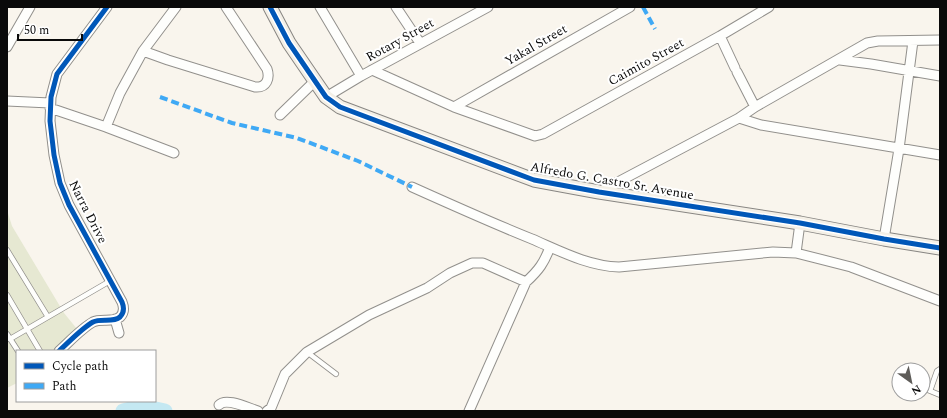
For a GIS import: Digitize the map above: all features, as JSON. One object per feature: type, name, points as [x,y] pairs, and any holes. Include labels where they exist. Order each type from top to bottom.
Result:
[{"type":"street","points":[[7,47],[30,7]]},
{"type":"street","name":"Narra Drive","points":[[107,7],[57,74],[50,105],[51,133],[60,183],[69,205],[124,307],[124,312],[120,317],[115,319]]},
{"type":"street","points":[[106,127],[120,93],[143,51],[176,7]]},
{"type":"street","points":[[143,51],[260,88],[265,85],[268,79],[267,69],[226,7]]},
{"type":"street","name":"Alfredo G. Castro Sr. Avenue","points":[[270,7],[289,42],[326,97],[340,107],[534,180],[599,192],[800,223],[940,248]]},
{"type":"street","points":[[320,7],[361,76]]},
{"type":"street","points":[[396,7],[420,43]]},
{"type":"street","name":"Rotary Street","points":[[326,97],[474,10],[488,7]]},
{"type":"street","name":"Yakal Street","points":[[454,107],[630,7]]},
{"type":"street","name":"Caimito Street","points":[[454,107],[535,136],[543,134],[720,36],[769,7]]},
{"type":"street","points":[[720,36],[755,107]]},
{"type":"street","points":[[599,192],[738,118],[871,42],[940,40]]},
{"type":"street","points":[[884,239],[899,149],[913,41]]},
{"type":"street","points":[[840,60],[940,76]]},
{"type":"street","points":[[372,70],[454,107]]},
{"type":"street","points":[[280,115],[315,81]]},
{"type":"street","points":[[7,101],[50,105],[174,153]]},
{"type":"street","points":[[738,118],[761,125],[940,155]]},
{"type":"street","points":[[412,187],[550,247],[591,263],[606,267],[618,268],[773,252],[796,253],[851,267],[940,301]]},
{"type":"street","points":[[796,253],[800,223]]},
{"type":"street","points":[[469,411],[526,282],[543,264],[550,247]]},
{"type":"street","points":[[267,411],[271,408],[285,374],[307,352],[369,315],[427,288],[450,273],[472,263],[483,263],[526,282]]},
{"type":"street","points":[[59,350],[94,322],[115,319],[119,333]]},
{"type":"street","points":[[219,404],[226,401],[258,411]]},
{"type":"lane","points":[[7,250],[48,317]]},
{"type":"lane","points":[[8,338],[27,329],[110,281]]},
{"type":"lane","points":[[7,296],[39,350]]},
{"type":"lane","points":[[7,334],[8,338],[17,350]]},
{"type":"lane","points":[[307,352],[336,374]]},
{"type":"lane","points":[[931,388],[937,371],[940,369]]},
{"type":"green space","points":[[7,210],[12,226],[64,313],[77,329],[56,350],[16,350],[16,384],[7,388]]},
{"type":"waterway","points":[[123,411],[142,406],[165,411]]},
{"type":"marked path","points":[[643,7],[655,29]]},
{"type":"marked path","points":[[160,97],[232,123],[297,138],[358,161],[412,187]]},
{"type":"cycle path","points":[[60,350],[93,322],[117,319],[122,315],[124,310],[122,302],[69,205],[60,183],[54,155],[50,121],[51,97],[57,74],[107,7]]},
{"type":"cycle path","points":[[270,7],[289,43],[326,97],[340,107],[534,180],[599,192],[800,223],[940,248]]}]
